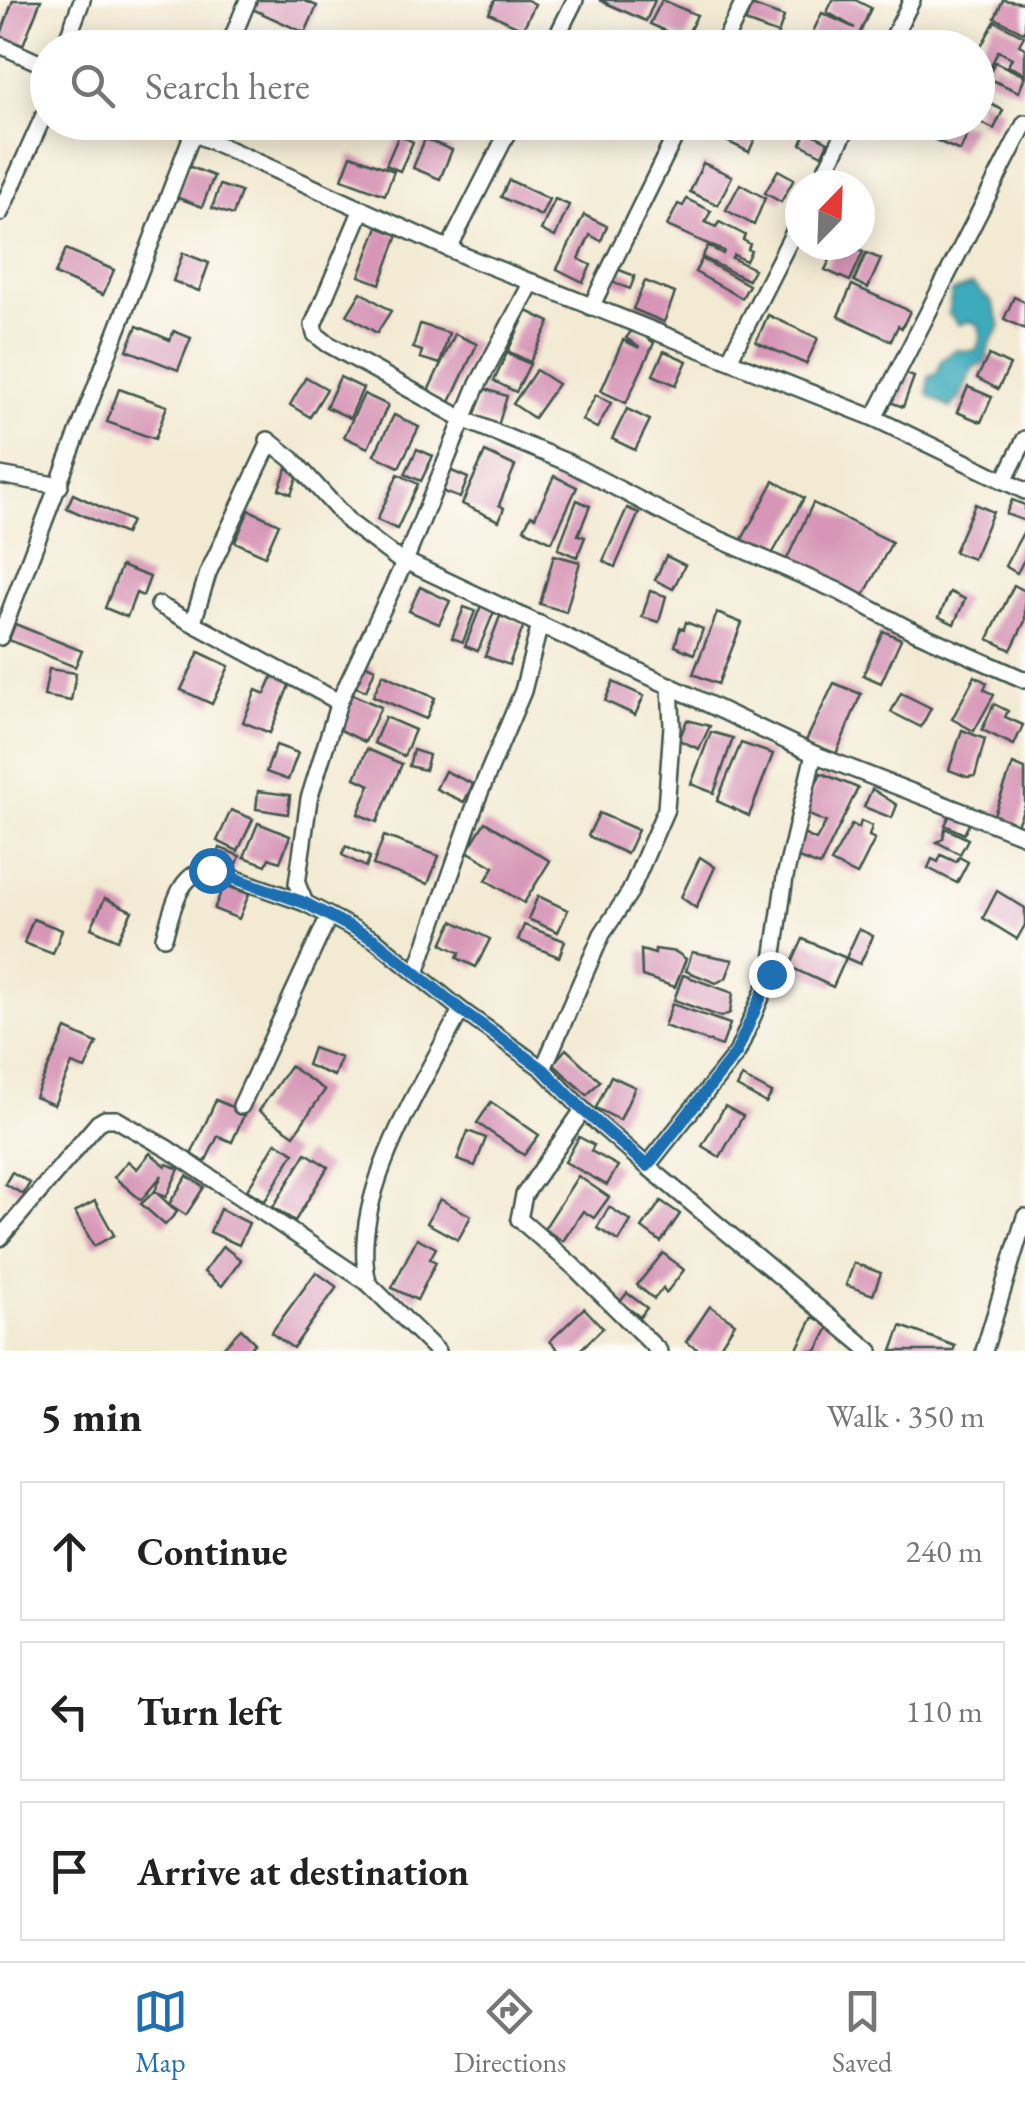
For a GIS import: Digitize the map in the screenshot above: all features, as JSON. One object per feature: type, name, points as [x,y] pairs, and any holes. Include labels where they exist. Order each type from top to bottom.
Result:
[{"type":"street","points":[[71,30],[82,0]]},
{"type":"street","points":[[236,30],[248,0]]},
{"type":"street","points":[[560,30],[575,0]]},
{"type":"street","points":[[730,30],[746,0]]},
{"type":"street","points":[[897,30],[912,0]]},
{"type":"street","points":[[0,45],[30,59]]},
{"type":"street","points":[[874,418],[1025,122]]},
{"type":"street","points":[[0,212],[33,140]]},
{"type":"street","points":[[0,637],[190,140]]},
{"type":"street","points":[[220,140],[448,248],[874,418],[1025,491]]},
{"type":"street","points":[[448,248],[503,140]]},
{"type":"street","points":[[591,306],[673,140]]},
{"type":"street","points":[[826,170],[841,140]]},
{"type":"street","points":[[362,209],[318,306],[316,334],[328,344],[463,419],[570,463],[691,527],[838,591],[910,629],[1025,680]]},
{"type":"street","points":[[728,360],[785,249]]},
{"type":"street","points":[[305,903],[297,884],[308,799],[339,702],[404,562],[463,419],[532,282]]},
{"type":"street","points":[[1004,481],[1025,440]]},
{"type":"street","points":[[193,622],[208,573],[269,441],[292,459],[348,522],[404,562],[814,754],[1025,836]]},
{"type":"street","points":[[0,475],[60,486]]},
{"type":"street","points":[[160,605],[339,702]]},
{"type":"street","points":[[416,972],[478,798],[523,691],[540,624]]},
{"type":"street","points":[[543,1069],[602,934],[630,892],[666,809],[672,726],[670,685]]},
{"type":"street","points":[[647,1166],[736,1053],[771,974],[785,877],[814,754]]},
{"type":"street","points":[[164,937],[184,882],[192,874],[211,870],[305,903],[375,940],[461,1010],[543,1069],[647,1166],[870,1351]]},
{"type":"street","points":[[241,1106],[328,918]]},
{"type":"street","points":[[368,1283],[363,1261],[372,1200],[388,1153],[461,1010]]},
{"type":"street","points":[[583,1110],[524,1195],[518,1219],[573,1266],[659,1351]]},
{"type":"street","points":[[0,1238],[98,1122],[116,1119],[368,1283],[438,1351]]},
{"type":"street","points":[[984,1351],[1025,1217]]},
{"type":"water","points":[[972,284],[992,302],[1001,326],[990,343],[985,363],[974,367],[959,399],[950,408],[928,395],[929,377],[937,374],[942,360],[955,350],[976,351],[981,337],[979,325],[969,321],[959,325],[948,313],[952,292]]},
{"type":"building","points":[[13,0],[41,0],[23,45],[0,37]]},
{"type":"building","points":[[254,0],[303,0],[317,6],[306,30],[250,8]]},
{"type":"building","points":[[495,0],[527,0],[535,4],[523,29],[489,13]]},
{"type":"building","points":[[599,0],[655,0],[646,21]]},
{"type":"building","points":[[662,0],[697,15],[690,30],[663,30],[650,24]]},
{"type":"building","points":[[833,0],[855,0],[871,8],[861,30],[814,30],[822,13],[855,28],[827,12]]},
{"type":"building","points":[[1003,0],[1025,3],[1025,33],[995,18]]},
{"type":"building","points":[[751,5],[784,17],[779,30],[745,22]]},
{"type":"building","points":[[995,21],[1024,36],[1019,45],[1025,48],[1025,74],[1008,66],[1012,58],[998,51],[995,57],[995,30],[990,30]]},
{"type":"building","points":[[995,62],[1025,76],[1019,92],[995,82]]},
{"type":"building","points":[[995,106],[1003,110],[995,127]]},
{"type":"building","points":[[397,140],[413,142],[400,171],[386,165]]},
{"type":"building","points":[[425,140],[452,150],[440,179],[413,168]]},
{"type":"building","points":[[724,140],[754,140],[749,152]]},
{"type":"building","points":[[803,140],[828,142],[822,155],[801,144]]},
{"type":"building","points":[[935,140],[965,140],[960,151]]},
{"type":"building","points":[[351,155],[394,171],[385,195],[342,179]]},
{"type":"building","points":[[703,163],[732,176],[718,205],[690,192]]},
{"type":"building","points":[[188,166],[214,176],[202,207],[176,197]]},
{"type":"building","points":[[778,170],[785,174],[781,202],[765,193]]},
{"type":"building","points":[[509,180],[549,199],[541,216],[501,197]]},
{"type":"building","points":[[740,184],[765,198],[754,225],[726,210]]},
{"type":"building","points":[[220,185],[241,192],[233,215],[212,208]]},
{"type":"building","points":[[555,199],[569,205],[555,237],[541,230]]},
{"type":"building","points":[[687,199],[711,211],[705,222],[716,227],[719,222],[745,235],[743,240],[750,244],[751,251],[746,261],[734,255],[732,258],[754,269],[748,280],[702,257],[708,246],[723,254],[724,251],[667,226],[678,204],[683,206]]},
{"type":"building","points":[[584,215],[607,226],[601,241],[590,235],[579,259],[591,265],[583,282],[557,269]]},
{"type":"building","points":[[378,227],[398,235],[380,284],[359,276]]},
{"type":"building","points":[[66,249],[114,270],[103,295],[55,274]]},
{"type":"building","points":[[183,253],[209,263],[199,291],[173,281]]},
{"type":"building","points":[[702,259],[749,285],[742,298],[695,272]]},
{"type":"building","points":[[881,259],[868,288],[854,281],[863,260]]},
{"type":"building","points":[[830,260],[859,260],[850,281],[825,270]]},
{"type":"building","points":[[609,266],[635,276],[630,289],[604,279]]},
{"type":"building","points":[[645,281],[675,293],[664,322],[633,309]]},
{"type":"building","points":[[852,285],[910,311],[891,341],[838,316]]},
{"type":"building","points":[[361,292],[391,311],[377,333],[347,315]]},
{"type":"building","points":[[1014,297],[1025,302],[1025,329],[1004,319]]},
{"type":"building","points":[[527,311],[550,322],[530,362],[508,351]]},
{"type":"building","points":[[768,315],[818,338],[806,364],[756,342]]},
{"type":"building","points":[[420,324],[449,333],[440,364],[420,358],[422,351],[413,348]]},
{"type":"building","points":[[137,326],[170,340],[174,331],[191,338],[178,370],[127,350]]},
{"type":"building","points":[[634,328],[654,343],[626,403],[601,391],[623,340],[640,348],[626,338]]},
{"type":"building","points":[[455,334],[477,344],[450,402],[428,391]]},
{"type":"building","points":[[664,351],[687,361],[676,385],[653,375]]},
{"type":"building","points":[[507,353],[530,364],[516,392],[494,381]]},
{"type":"building","points":[[989,355],[1010,365],[998,389],[977,378]]},
{"type":"building","points":[[536,370],[558,384],[534,418],[513,404]]},
{"type":"building","points":[[901,372],[914,377],[903,407],[890,402]]},
{"type":"building","points":[[306,377],[327,389],[310,417],[290,405]]},
{"type":"building","points":[[340,377],[363,388],[350,418],[326,407]]},
{"type":"building","points":[[968,387],[992,397],[981,422],[957,412]]},
{"type":"building","points":[[482,388],[507,396],[498,426],[473,419]]},
{"type":"building","points":[[119,389],[167,406],[155,439],[107,422]]},
{"type":"building","points":[[364,394],[388,405],[368,448],[344,437]]},
{"type":"building","points":[[596,395],[611,403],[597,428],[582,420]]},
{"type":"building","points":[[627,409],[650,420],[635,450],[612,439]]},
{"type":"building","points":[[394,415],[419,427],[399,467],[374,455]]},
{"type":"building","points":[[417,449],[433,456],[421,481],[405,474]]},
{"type":"building","points":[[485,452],[515,466],[499,505],[504,508],[499,521],[462,504]]},
{"type":"building","points":[[290,460],[302,465],[291,494],[279,489]]},
{"type":"building","points":[[447,469],[468,478],[460,498],[438,490]]},
{"type":"building","points":[[398,474],[418,484],[397,529],[377,520]]},
{"type":"building","points":[[554,476],[577,487],[552,542],[524,529],[531,515],[535,517]]},
{"type":"building","points":[[774,481],[804,498],[771,556],[740,543]]},
{"type":"building","points":[[73,494],[131,521],[125,534],[67,508]]},
{"type":"building","points":[[577,500],[590,506],[578,535],[585,537],[577,557],[558,549]]},
{"type":"building","points":[[1012,500],[1025,505],[1025,521],[1006,514]]},
{"type":"building","points":[[813,503],[892,542],[862,599],[784,565]]},
{"type":"building","points":[[975,504],[993,512],[973,559],[954,552]]},
{"type":"building","points":[[627,508],[639,513],[615,567],[603,561]]},
{"type":"building","points":[[249,510],[279,524],[265,556],[235,542]]},
{"type":"building","points":[[1025,529],[1025,558],[1017,573],[1005,566]]},
{"type":"building","points":[[554,555],[580,562],[566,612],[540,604]]},
{"type":"building","points":[[666,556],[685,565],[673,589],[655,580]]},
{"type":"building","points":[[121,566],[150,577],[143,596],[136,593],[127,617],[105,608]]},
{"type":"building","points":[[1014,585],[1025,591],[1025,621],[1011,650],[988,639]]},
{"type":"building","points":[[420,587],[450,601],[439,624],[409,611]]},
{"type":"building","points":[[650,591],[666,596],[659,622],[642,617]]},
{"type":"building","points":[[950,592],[965,599],[954,624],[939,617]]},
{"type":"building","points":[[482,603],[495,609],[478,651],[465,646]]},
{"type":"building","points":[[464,607],[475,611],[463,642],[452,638]]},
{"type":"building","points":[[717,613],[742,623],[718,684],[693,674]]},
{"type":"building","points":[[500,616],[524,625],[509,665],[485,656]]},
{"type":"building","points":[[686,622],[703,629],[694,654],[675,646]]},
{"type":"building","points":[[15,624],[82,651],[75,667],[9,640]]},
{"type":"building","points":[[883,631],[901,639],[881,683],[863,675]]},
{"type":"building","points":[[199,652],[229,666],[212,704],[181,690]]},
{"type":"building","points":[[364,664],[375,669],[366,691],[354,686]]},
{"type":"building","points":[[277,666],[294,673],[270,733],[243,722],[256,690],[265,694]]},
{"type":"building","points":[[49,669],[76,673],[71,701],[44,696]]},
{"type":"building","points":[[383,674],[435,698],[426,719],[373,696]]},
{"type":"building","points":[[975,676],[987,683],[984,689],[994,695],[974,731],[952,719]]},
{"type":"building","points":[[613,682],[644,696],[635,715],[605,701]]},
{"type":"building","points":[[834,683],[861,694],[834,759],[804,745]]},
{"type":"building","points":[[349,693],[381,707],[365,742],[334,727]]},
{"type":"building","points":[[901,693],[931,708],[921,727],[891,712]]},
{"type":"building","points":[[994,704],[1008,711],[1005,717],[1023,725],[1014,745],[982,730]]},
{"type":"building","points":[[385,717],[415,730],[404,756],[374,743]]},
{"type":"building","points":[[687,720],[710,726],[699,749],[679,740]]},
{"type":"building","points":[[962,730],[985,739],[975,776],[949,770]]},
{"type":"building","points":[[711,732],[733,738],[714,793],[691,784]]},
{"type":"building","points":[[741,743],[773,754],[749,816],[717,801]]},
{"type":"building","points":[[276,745],[298,753],[288,780],[266,772]]},
{"type":"building","points":[[367,749],[402,764],[377,822],[358,814],[370,785],[355,778]]},
{"type":"building","points":[[413,750],[429,755],[425,770],[409,766]]},
{"type":"building","points":[[1013,764],[1025,769],[1025,806],[1016,827],[993,817]]},
{"type":"building","points":[[445,771],[473,784],[464,802],[436,789]]},
{"type":"building","points":[[821,773],[858,788],[820,866],[790,855],[801,833],[816,840],[826,822],[802,812]]},
{"type":"building","points":[[872,789],[897,805],[892,818],[864,807]]},
{"type":"building","points":[[258,791],[290,795],[288,814],[256,809]]},
{"type":"building","points":[[231,810],[253,819],[238,851],[217,841]]},
{"type":"building","points":[[952,811],[971,820],[964,834],[945,825]]},
{"type":"building","points":[[599,813],[638,830],[627,854],[588,836]]},
{"type":"building","points":[[861,821],[872,826],[869,836],[875,839],[857,875],[831,862],[852,824],[859,828]]},
{"type":"building","points":[[485,822],[550,861],[524,903],[486,880],[494,867],[467,851]]},
{"type":"building","points":[[258,823],[290,836],[280,862],[269,858],[266,865],[244,857]]},
{"type":"building","points":[[945,828],[968,839],[960,854],[937,842],[943,839]]},
{"type":"building","points":[[384,836],[439,856],[428,884],[373,865]]},
{"type":"building","points":[[346,846],[370,857],[366,867],[342,855]]},
{"type":"building","points":[[220,848],[240,856],[234,872],[214,865]]},
{"type":"building","points":[[941,855],[956,862],[959,857],[968,862],[957,883],[928,868],[932,859],[938,862]]},
{"type":"building","points":[[700,857],[715,867],[696,908],[681,897]]},
{"type":"building","points":[[224,885],[249,894],[239,919],[214,909]]},
{"type":"building","points":[[997,891],[1025,908],[1025,925],[1017,939],[983,918]]},
{"type":"building","points":[[538,896],[568,910],[558,932],[528,919]]},
{"type":"building","points":[[105,898],[132,911],[118,940],[91,928]]},
{"type":"building","points":[[33,919],[62,930],[53,954],[24,943]]},
{"type":"building","points":[[453,921],[490,939],[476,967],[457,958],[460,953],[442,944]]},
{"type":"building","points":[[524,925],[565,941],[559,957],[518,940]]},
{"type":"building","points":[[859,929],[873,936],[860,964],[846,958]]},
{"type":"building","points":[[803,939],[846,958],[833,987],[790,967]]},
{"type":"building","points":[[655,949],[676,952],[686,959],[675,987],[642,976],[641,950],[655,954]]},
{"type":"building","points":[[692,952],[733,960],[726,978],[716,983],[686,971]]},
{"type":"building","points":[[683,975],[733,993],[730,1013],[721,1017],[674,1000]]},
{"type":"building","points":[[672,1004],[730,1024],[722,1046],[664,1026]]},
{"type":"building","points":[[66,1029],[97,1043],[85,1069],[72,1064],[54,1105],[35,1097]]},
{"type":"building","points":[[313,1048],[341,1058],[334,1076],[307,1065]]},
{"type":"building","points":[[566,1049],[600,1081],[587,1095],[553,1064]]},
{"type":"building","points":[[290,1066],[325,1090],[294,1135],[259,1111]]},
{"type":"building","points":[[611,1076],[635,1087],[620,1120],[596,1108]]},
{"type":"building","points":[[742,1077],[772,1093],[766,1103],[737,1087]]},
{"type":"building","points":[[216,1100],[245,1113],[232,1142],[218,1136],[205,1162],[191,1155]]},
{"type":"building","points":[[491,1102],[539,1135],[524,1155],[477,1123]]},
{"type":"building","points":[[725,1106],[743,1116],[720,1157],[702,1146]]},
{"type":"building","points":[[468,1131],[486,1138],[475,1166],[457,1160]]},
{"type":"building","points":[[579,1137],[594,1145],[591,1151],[618,1166],[607,1185],[565,1162]]},
{"type":"building","points":[[276,1142],[294,1153],[265,1201],[247,1190]]},
{"type":"building","points":[[150,1153],[166,1166],[179,1169],[166,1197],[155,1191],[162,1175],[141,1200],[114,1177],[128,1161],[137,1169]]},
{"type":"building","points":[[306,1153],[328,1167],[295,1221],[273,1207]]},
{"type":"building","points":[[12,1172],[30,1183],[23,1194],[5,1184]]},
{"type":"building","points":[[187,1176],[204,1187],[186,1215],[169,1204]]},
{"type":"building","points":[[578,1176],[609,1197],[594,1218],[583,1211],[563,1241],[544,1229]]},
{"type":"building","points":[[155,1191],[177,1212],[165,1225],[141,1204]]},
{"type":"building","points":[[440,1199],[471,1216],[458,1240],[427,1223]]},
{"type":"building","points":[[95,1201],[114,1235],[94,1246],[75,1212]]},
{"type":"building","points":[[661,1201],[680,1214],[661,1242],[642,1228]]},
{"type":"building","points":[[609,1207],[631,1221],[619,1241],[597,1228]]},
{"type":"building","points":[[220,1209],[249,1223],[239,1245],[210,1232]]},
{"type":"building","points":[[417,1238],[436,1248],[430,1259],[436,1262],[417,1300],[392,1288]]},
{"type":"building","points":[[223,1246],[241,1260],[222,1286],[204,1272]]},
{"type":"building","points":[[663,1253],[684,1270],[666,1293],[663,1288],[654,1299],[637,1285]]},
{"type":"building","points":[[854,1263],[881,1273],[873,1295],[846,1285]]},
{"type":"building","points":[[316,1272],[337,1287],[293,1348],[271,1333]]},
{"type":"building","points":[[627,1293],[647,1308],[640,1317],[620,1302]]},
{"type":"building","points":[[710,1306],[735,1323],[717,1351],[700,1351],[686,1342]]},
{"type":"building","points":[[584,1308],[603,1328],[579,1351],[559,1351],[550,1341]]},
{"type":"building","points":[[813,1317],[830,1325],[817,1351],[796,1351]]},
{"type":"building","points":[[901,1326],[955,1346],[953,1351],[892,1351]]},
{"type":"building","points":[[241,1329],[255,1343],[247,1351],[220,1351]]},
{"type":"route","points":[[211,870],[305,903],[375,940],[461,1010],[543,1069],[647,1166],[736,1053],[771,974]]}]
